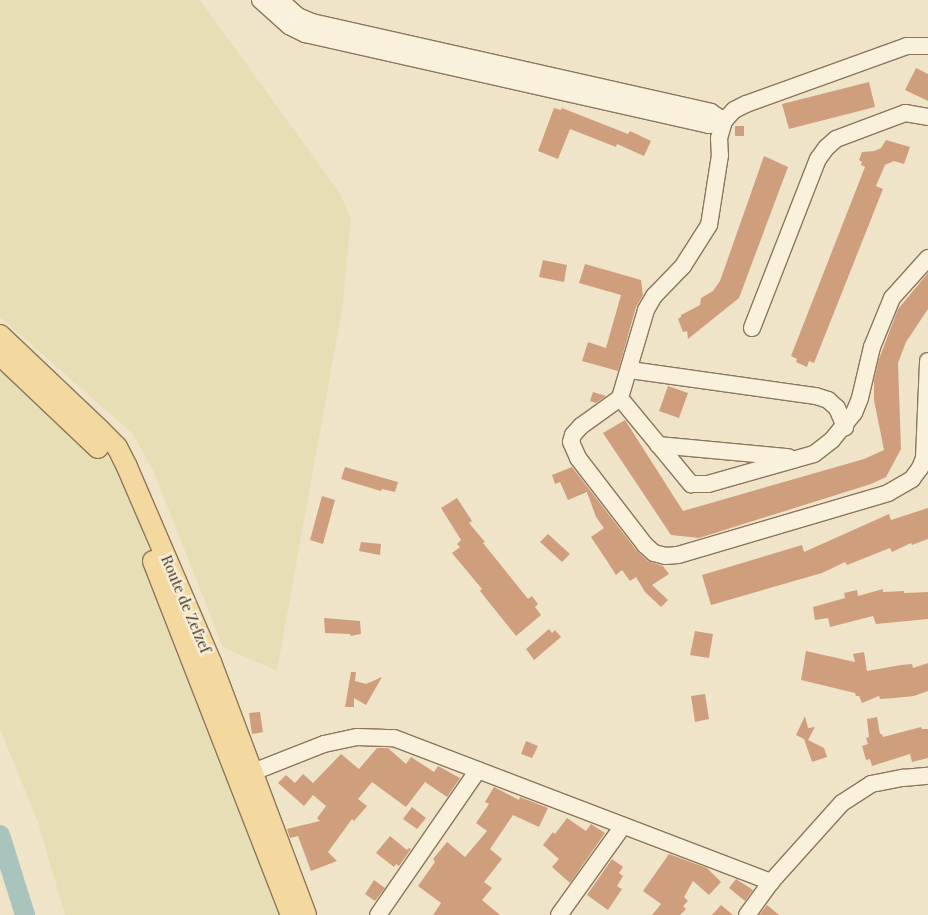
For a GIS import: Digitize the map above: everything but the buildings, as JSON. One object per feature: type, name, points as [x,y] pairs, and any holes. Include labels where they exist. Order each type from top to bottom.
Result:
[{"type":"main road","name":"Route de Zefzef","points":[[0,335],[116,447],[128,467],[211,662],[306,915]]},
{"type":"main road","name":"Route de Zefzef","points":[[0,354],[106,456],[131,503],[290,915]]},
{"type":"street","points":[[260,0],[289,26],[305,34],[709,125],[724,121]]},
{"type":"street","points":[[280,0],[298,16],[312,22],[711,112],[724,121]]},
{"type":"street","points":[[928,46],[907,46],[746,104],[734,110],[724,121],[719,138],[720,155],[709,225],[683,266],[654,296],[646,310],[630,370],[620,398],[581,426],[573,435],[571,442],[574,450],[645,545],[654,553],[665,556],[678,555],[888,493],[912,479],[924,458],[928,361]]},
{"type":"street","points":[[752,328],[818,159],[826,148],[836,139],[905,113],[928,117]]},
{"type":"street","points":[[620,398],[691,484],[700,485],[814,454],[826,446],[845,426],[854,413],[860,398],[872,347],[892,298],[928,258]]},
{"type":"street","points":[[630,370],[816,396],[828,400],[837,408],[845,426]]},
{"type":"street","points":[[658,445],[798,458]]},
{"type":"street","points":[[253,772],[324,744],[357,737],[394,738],[771,882]]},
{"type":"street","points":[[378,915],[478,770]]},
{"type":"street","points":[[747,915],[771,882],[842,803],[871,784],[928,776]]},
{"type":"street","points":[[559,915],[622,826]]},
{"type":"shaded area","points":[[0,0],[200,0],[339,192],[351,218],[343,304],[277,671],[223,647],[153,470],[132,433],[0,317]]},
{"type":"shaded area","points":[[0,359],[99,447],[121,474],[223,752],[290,915],[65,915],[38,822],[0,729]]},
{"type":"waterway","points":[[0,835],[25,915]]}]
